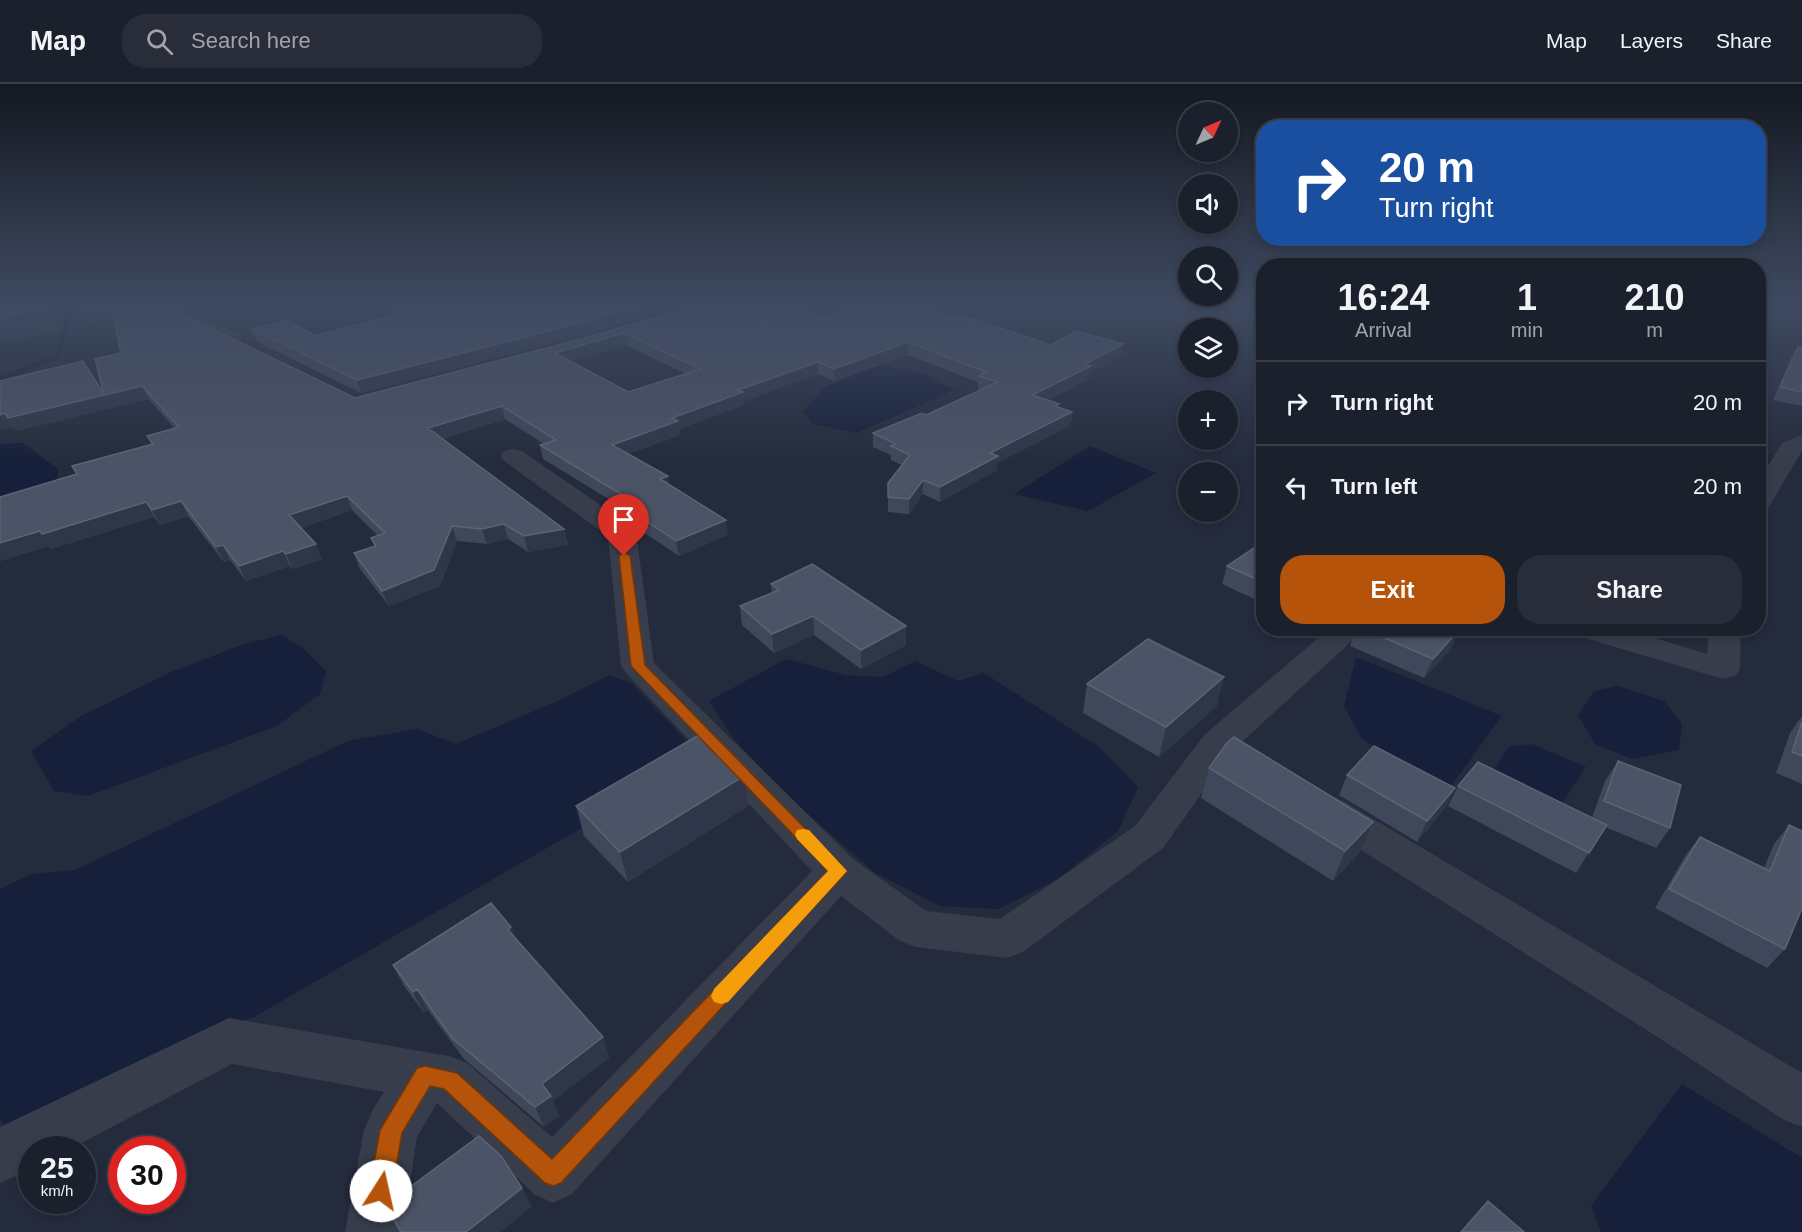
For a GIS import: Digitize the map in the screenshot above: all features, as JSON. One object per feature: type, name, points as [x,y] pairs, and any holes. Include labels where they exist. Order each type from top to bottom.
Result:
[{"type":"street","points":[[1766,490],[1790,448],[1802,442]]},
{"type":"street","points":[[513,456],[622,533],[638,666],[838,871],[916,928],[1007,939],[1149,837],[1342,636]]},
{"type":"street","points":[[1613,636],[1723,669],[1725,636]]},
{"type":"street","points":[[1299,792],[1673,1020],[1802,1102]]},
{"type":"street","points":[[0,1156],[229,1041],[449,1080],[553,1175],[838,871]]},
{"type":"street","points":[[374,1232],[392,1130],[425,1076]]},
{"type":"water","points":[[879,364],[926,375],[955,390],[856,433],[813,424],[803,412],[825,387]]},
{"type":"water","points":[[23,443],[59,470],[55,485],[0,503],[0,444]]},
{"type":"water","points":[[1090,446],[1156,473],[1088,511],[1014,494]]},
{"type":"water","points":[[281,635],[303,648],[326,671],[320,694],[277,726],[88,796],[54,791],[31,751],[81,716],[169,673],[241,645]]},
{"type":"water","points":[[1356,657],[1502,716],[1448,790],[1362,739],[1344,706]]},
{"type":"water","points":[[786,659],[846,675],[883,677],[915,661],[958,681],[984,673],[1099,747],[1138,787],[1118,831],[1058,879],[999,909],[940,906],[874,872],[786,795],[733,738],[709,701]]},
{"type":"water","points":[[609,675],[631,683],[703,758],[254,1017],[187,1040],[8,1130],[0,1120],[0,889],[31,874],[75,870],[348,741],[417,729],[456,744],[551,704]]},
{"type":"water","points":[[1618,686],[1664,701],[1682,724],[1679,750],[1632,759],[1595,744],[1578,715],[1594,691]]},
{"type":"water","points":[[1532,744],[1586,767],[1553,817],[1485,783],[1509,747]]},
{"type":"water","points":[[1682,1084],[1802,1158],[1802,1232],[1601,1232],[1591,1206]]},
{"type":"building","points":[[110,356],[267,356],[355,398],[517,356],[560,356],[628,392],[701,369],[672,356],[871,356],[834,369],[818,362],[738,390],[743,392],[672,418],[678,421],[612,445],[668,476],[660,479],[726,520],[676,541],[630,510],[644,508],[540,445],[556,440],[502,406],[428,428],[564,529],[524,536],[504,524],[482,529],[452,526],[434,570],[382,591],[354,553],[376,546],[371,538],[385,533],[347,496],[289,515],[316,544],[286,554],[283,551],[239,566],[223,545],[216,547],[181,501],[152,510],[146,502],[42,534],[40,531],[0,543],[0,497],[77,474],[72,466],[153,444],[147,436],[179,427],[142,386],[8,418],[5,413],[0,415],[0,381],[83,361],[104,394],[95,359]]},
{"type":"building","points":[[307,356],[453,356],[357,380]]},
{"type":"building","points":[[943,356],[1101,356],[1085,364],[1091,366],[1032,395],[1059,404],[1055,406],[1072,412],[990,453],[998,456],[940,487],[923,480],[909,499],[888,497],[888,483],[910,455],[891,446],[896,444],[873,433],[922,413],[926,415],[998,382],[979,376],[986,372]]},
{"type":"building","points":[[1794,356],[1802,356],[1802,392],[1780,387]]},
{"type":"building","points":[[1256,547],[1256,579],[1227,566]]},
{"type":"building","points":[[812,564],[906,626],[861,650],[813,616],[772,634],[740,606],[779,590],[771,584]]},
{"type":"building","points":[[1380,636],[1454,636],[1433,659]]},
{"type":"building","points":[[1148,639],[1224,677],[1166,727],[1087,684]]},
{"type":"building","points":[[1802,722],[1802,756],[1792,752]]},
{"type":"building","points":[[699,735],[744,776],[620,852],[576,806]]},
{"type":"building","points":[[1234,737],[1373,822],[1345,851],[1209,768]]},
{"type":"building","points":[[1374,746],[1455,788],[1427,821],[1347,775]]},
{"type":"building","points":[[1618,761],[1681,785],[1670,828],[1604,801]]},
{"type":"building","points":[[1478,762],[1607,825],[1589,853],[1458,786]]},
{"type":"building","points":[[1789,825],[1802,831],[1802,908],[1785,949],[1669,889],[1700,837],[1770,871]]},
{"type":"building","points":[[491,903],[511,927],[508,930],[603,1037],[542,1084],[551,1096],[535,1107],[453,1039],[417,989],[413,992],[393,965]]},
{"type":"building","points":[[479,1136],[501,1156],[522,1188],[466,1232],[401,1232],[391,1215],[394,1199]]},
{"type":"building","points":[[1488,1201],[1524,1232],[1461,1232]]},
{"type":"waterway","points":[[0,379],[57,356]]},
{"type":"slow traffic","points":[[721,996],[838,871],[803,835]]},
{"type":"route","points":[[381,1191],[392,1130],[425,1076],[449,1080],[553,1175],[838,871],[638,666],[624,556]]}]
